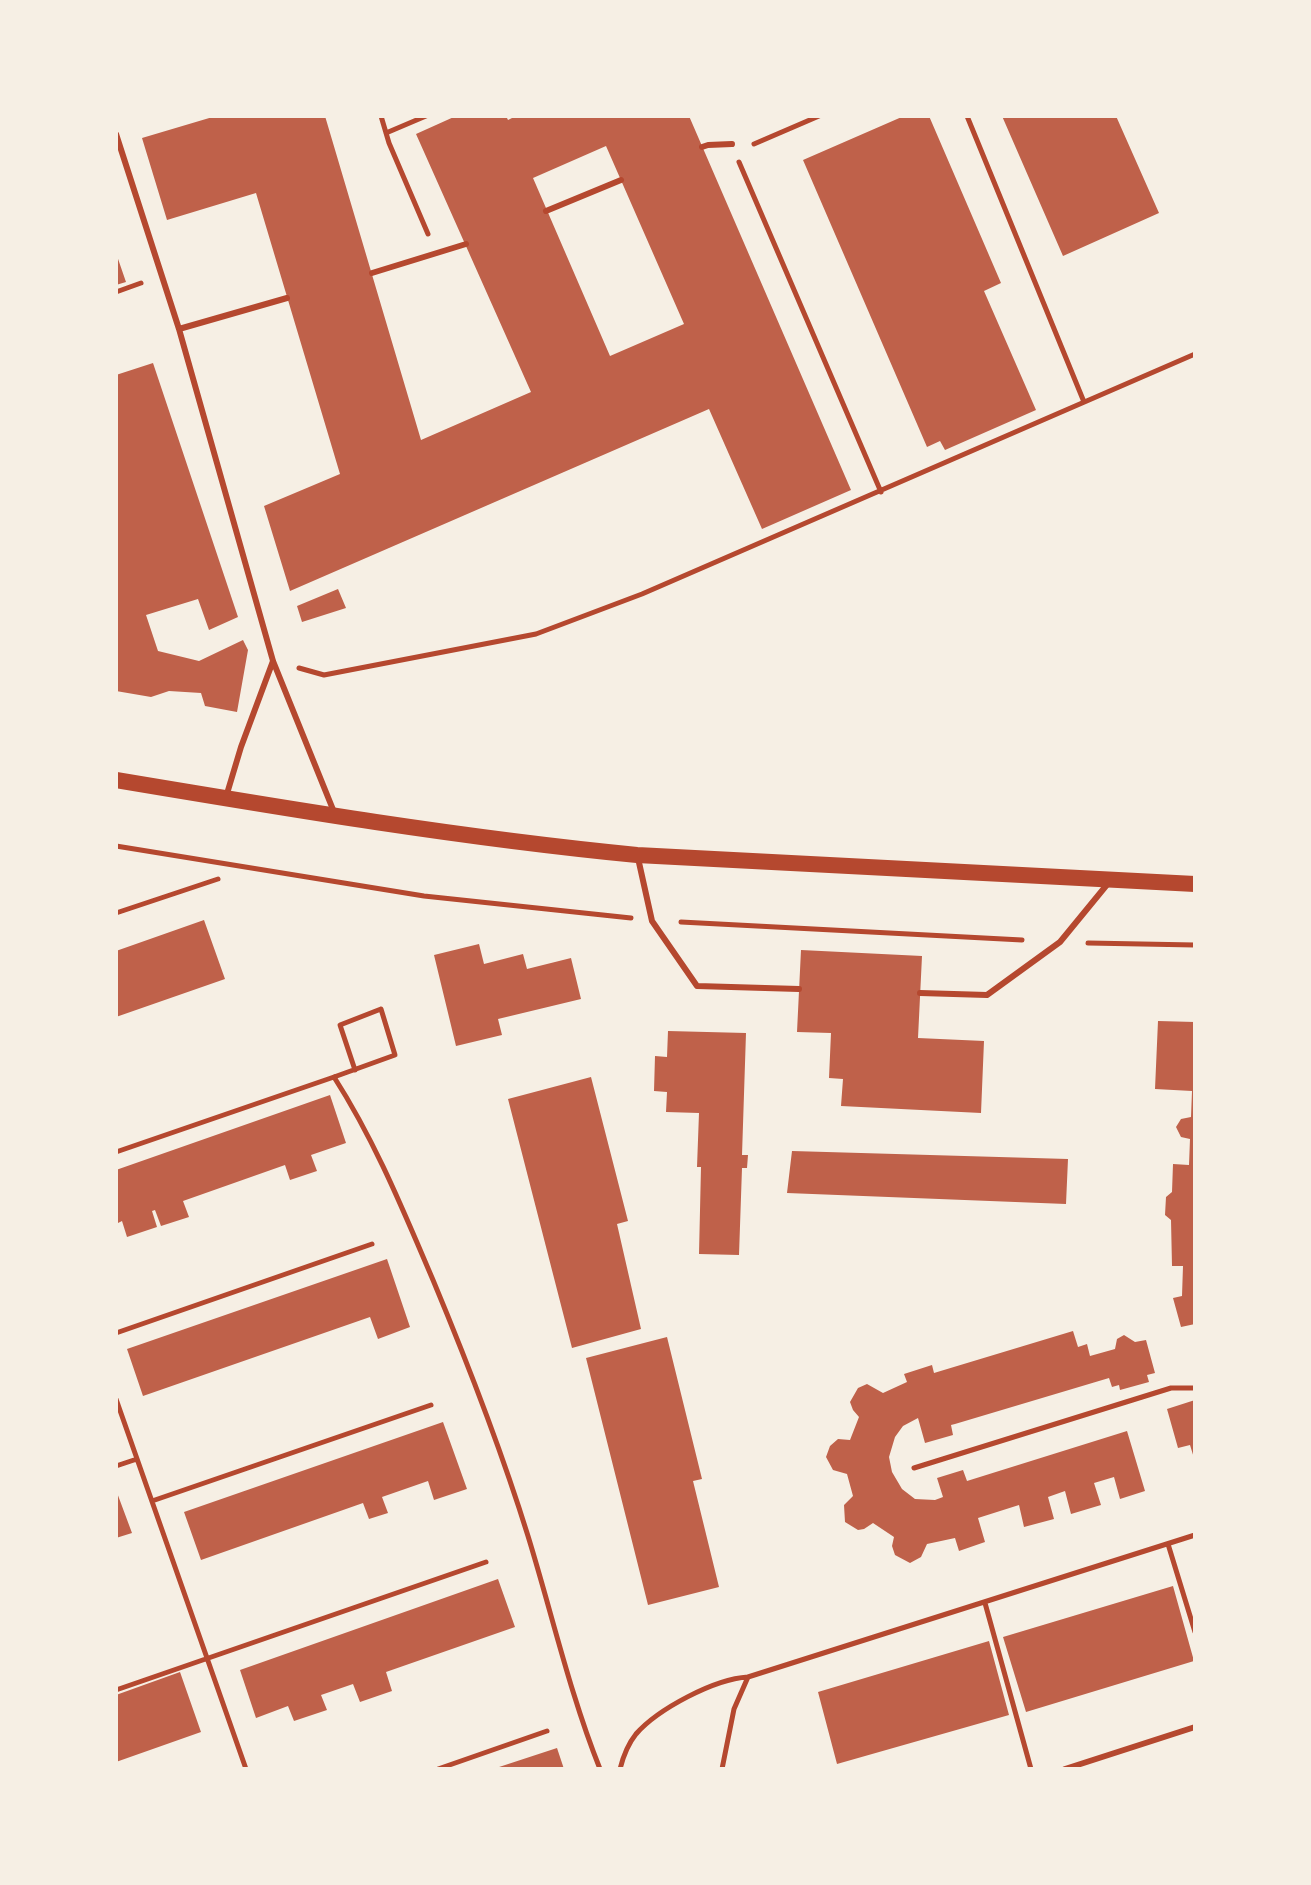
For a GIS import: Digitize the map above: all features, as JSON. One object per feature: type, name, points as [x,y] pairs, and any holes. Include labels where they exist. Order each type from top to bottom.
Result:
[{"type":"main road","points":[[116,780],[336,817],[537,845],[637,855],[1195,884]]},
{"type":"lane","points":[[116,134],[179,329],[273,661],[336,817]]},
{"type":"lane","points":[[702,147],[732,144]]},
{"type":"lane","points":[[546,211],[621,180]]},
{"type":"lane","points":[[372,273],[466,244]]},
{"type":"lane","points":[[179,329],[287,298]]},
{"type":"lane","points":[[226,797],[273,661]]},
{"type":"lane","points":[[637,855],[652,921],[697,986],[799,989]]},
{"type":"lane","points":[[920,993],[987,995],[1060,942],[1112,879]]},
{"type":"lane","points":[[1065,1769],[1195,1727]]},
{"type":"path","points":[[381,116],[437,254]]},
{"type":"path","points":[[386,133],[426,116]]},
{"type":"path","points":[[819,116],[753,144],[732,144],[881,492]]},
{"type":"path","points":[[967,116],[1084,402]]},
{"type":"path","points":[[273,661],[324,675],[536,634],[642,594],[1195,354]]},
{"type":"path","points":[[116,913],[218,879]]},
{"type":"path","points":[[116,1152],[355,1070],[395,1055],[381,1009],[340,1025],[355,1070]]},
{"type":"path","points":[[334,1077],[358,1114],[396,1190],[492,1425],[528,1535],[585,1733],[600,1769]]},
{"type":"path","points":[[116,1333],[372,1244]]},
{"type":"path","points":[[914,1468],[1171,1388],[1195,1388]]},
{"type":"path","points":[[116,1399],[246,1769]]},
{"type":"path","points":[[152,1501],[431,1405]]},
{"type":"path","points":[[116,1466],[137,1459]]},
{"type":"path","points":[[620,1769],[634,1736],[658,1714],[722,1683],[1195,1535]]},
{"type":"path","points":[[1168,1544],[1195,1632]]},
{"type":"path","points":[[116,1690],[486,1562]]},
{"type":"path","points":[[985,1603],[1031,1769]]},
{"type":"path","points":[[722,1769],[734,1709],[748,1677]]},
{"type":"path","points":[[438,1769],[547,1731]]},
{"type":"building","points":[[216,116],[325,116],[421,440],[531,392],[416,134],[456,116],[506,116],[508,120],[516,116],[689,116],[851,490],[762,529],[709,409],[290,591],[264,506],[340,474],[256,193],[167,220],[142,138]],"holes":[[[606,146],[684,324],[610,356],[533,178]]]},
{"type":"building","points":[[904,116],[929,116],[1001,283],[984,291],[1036,410],[945,450],[940,441],[927,447],[803,160]]},
{"type":"building","points":[[1002,116],[1116,116],[1159,213],[1063,256]]},
{"type":"building","points":[[116,253],[126,282],[116,285]]},
{"type":"building","points":[[153,363],[238,617],[209,630],[198,599],[146,615],[158,651],[199,661],[243,640],[248,650],[237,712],[205,706],[201,693],[169,691],[151,697],[116,691],[116,375]]},
{"type":"building","points":[[338,589],[346,608],[302,622],[297,606]]},
{"type":"building","points":[[204,920],[225,979],[116,1017],[116,951]]},
{"type":"building","points":[[479,944],[484,964],[523,954],[527,969],[571,958],[581,999],[498,1019],[502,1035],[456,1046],[434,955]]},
{"type":"building","points":[[801,950],[922,956],[918,1038],[984,1041],[981,1113],[841,1106],[843,1079],[829,1078],[831,1033],[797,1032]]},
{"type":"building","points":[[1158,1021],[1195,1022],[1195,1324],[1181,1327],[1173,1298],[1182,1296],[1183,1266],[1172,1266],[1171,1220],[1165,1215],[1166,1197],[1172,1192],[1173,1164],[1189,1165],[1190,1139],[1181,1137],[1176,1127],[1181,1119],[1191,1117],[1192,1091],[1155,1089]]},
{"type":"building","points":[[668,1031],[746,1033],[742,1155],[748,1155],[747,1168],[742,1168],[739,1255],[699,1254],[699,1113],[666,1112],[667,1092],[654,1091],[655,1056],[667,1057]]},
{"type":"building","points":[[591,1077],[628,1221],[617,1224],[641,1329],[572,1348],[508,1099]]},
{"type":"building","points":[[330,1095],[346,1143],[311,1155],[317,1171],[290,1180],[285,1165],[183,1201],[189,1217],[161,1226],[155,1210],[152,1211],[157,1227],[127,1237],[122,1221],[116,1224],[116,1170]]},
{"type":"building","points":[[792,1151],[1068,1159],[1066,1204],[787,1193]]},
{"type":"building","points":[[387,1259],[410,1327],[378,1339],[370,1317],[143,1396],[127,1349]]},
{"type":"building","points":[[1073,1331],[1078,1347],[1087,1344],[1090,1356],[1115,1349],[1117,1339],[1124,1335],[1135,1342],[1146,1340],[1155,1373],[1147,1375],[1149,1382],[1120,1390],[1119,1385],[1112,1387],[1109,1378],[951,1425],[953,1435],[925,1443],[918,1418],[903,1426],[895,1437],[889,1457],[892,1472],[902,1489],[915,1499],[935,1500],[943,1497],[937,1478],[963,1470],[967,1481],[1127,1431],[1145,1491],[1120,1499],[1114,1477],[1094,1483],[1101,1505],[1071,1514],[1065,1491],[1048,1497],[1054,1519],[1024,1527],[1019,1505],[978,1518],[985,1542],[959,1551],[955,1538],[927,1544],[921,1557],[910,1563],[895,1555],[892,1546],[894,1537],[873,1523],[858,1530],[845,1522],[844,1505],[853,1496],[847,1474],[833,1470],[826,1457],[830,1446],[838,1439],[850,1440],[859,1417],[850,1402],[858,1388],[867,1384],[883,1393],[907,1382],[904,1374],[932,1365],[934,1373]]},
{"type":"building","points":[[667,1337],[702,1479],[693,1481],[719,1587],[648,1605],[586,1358]]},
{"type":"building","points":[[1195,1400],[1194,1458],[1190,1445],[1178,1448],[1167,1409]]},
{"type":"building","points":[[443,1422],[467,1489],[434,1500],[428,1481],[382,1497],[388,1513],[369,1519],[363,1503],[201,1560],[184,1512]]},
{"type":"building","points":[[116,1490],[132,1533],[116,1538]]},
{"type":"building","points":[[498,1579],[515,1627],[386,1672],[392,1691],[360,1702],[353,1684],[321,1695],[327,1710],[294,1721],[288,1706],[256,1718],[240,1670]]},
{"type":"building","points":[[1173,1586],[1194,1661],[1026,1712],[1003,1637]]},
{"type":"building","points":[[989,1641],[1009,1715],[837,1764],[818,1692]]},
{"type":"building","points":[[180,1672],[201,1732],[116,1762],[116,1695]]},
{"type":"building","points":[[557,1748],[564,1769],[496,1769],[496,1768]]}]
